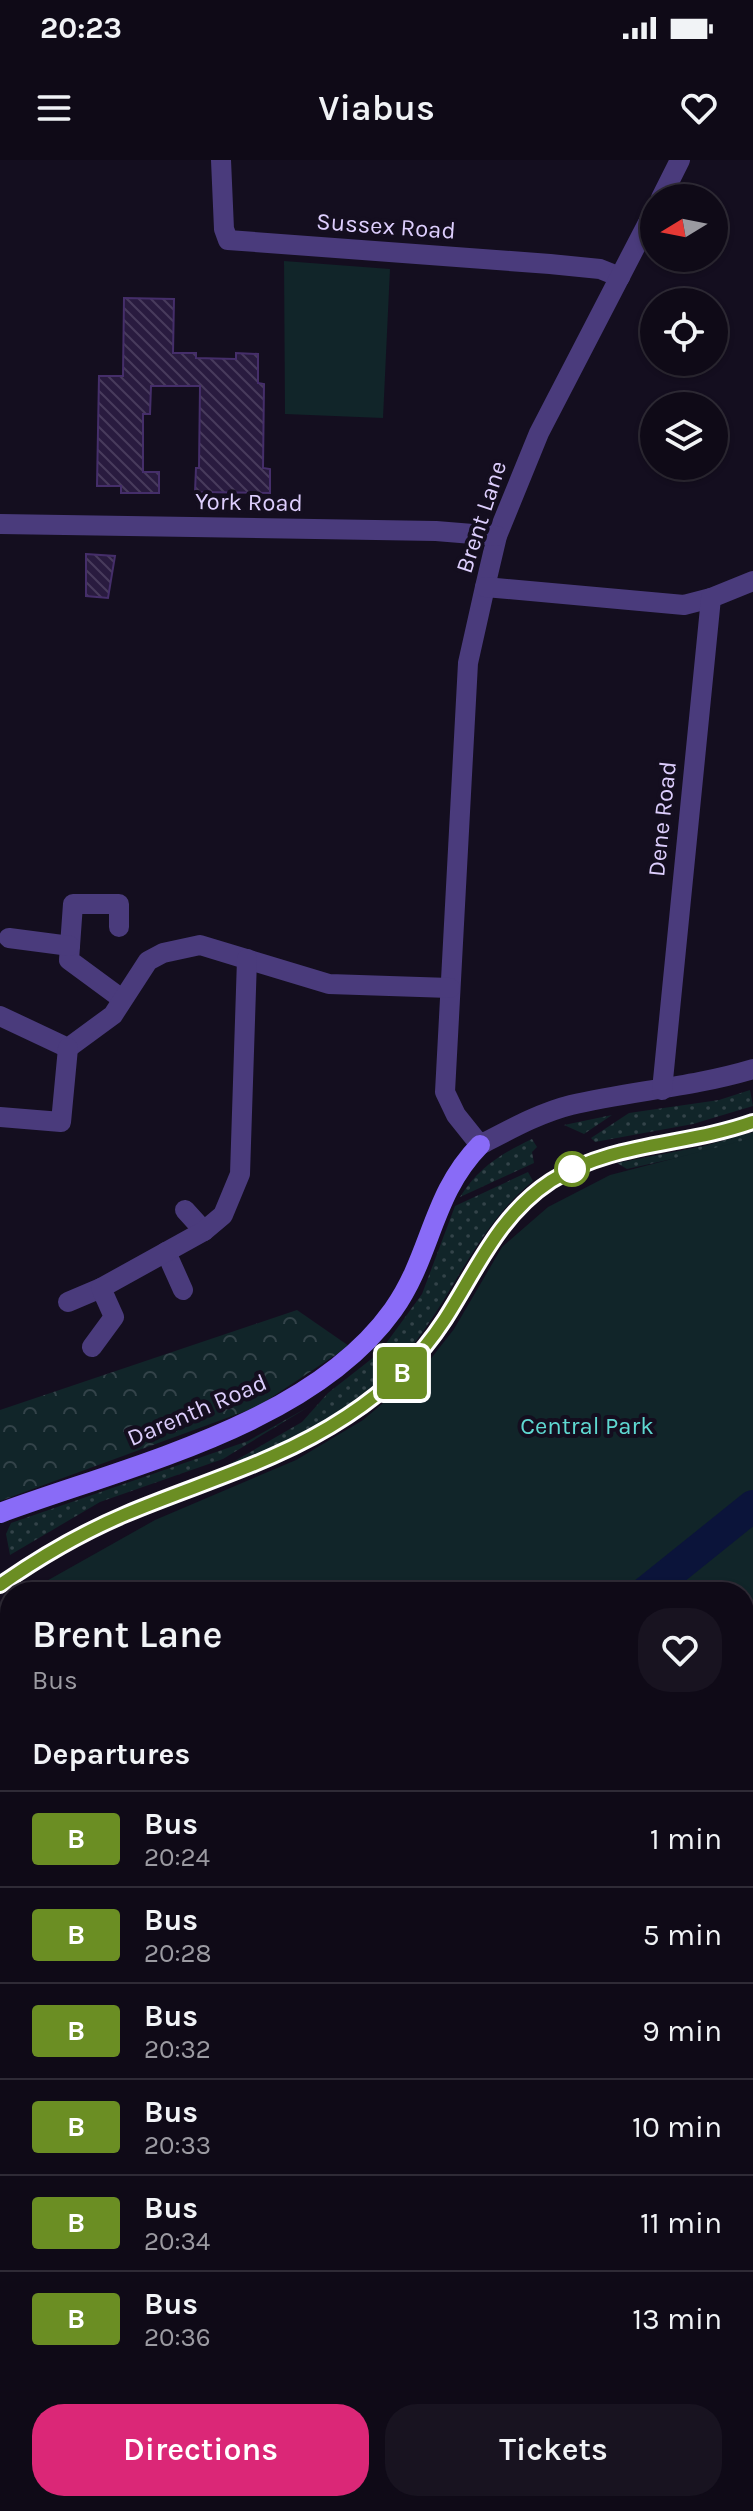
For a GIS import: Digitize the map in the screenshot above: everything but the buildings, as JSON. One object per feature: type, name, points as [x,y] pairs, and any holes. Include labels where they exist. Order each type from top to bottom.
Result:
[{"type":"street","name":"Sussex Road","points":[[221,160],[224,229],[228,240],[588,268],[620,277]]},
{"type":"street","points":[[668,184],[680,160]]},
{"type":"street","name":"Brent Lane","points":[[480,1145],[456,1115],[445,1092],[468,663],[497,536],[539,433],[640,238]]},
{"type":"street","name":"York Road","points":[[0,524],[436,531],[497,536]]},
{"type":"street","points":[[485,587],[684,605],[753,581]]},
{"type":"street","name":"Dene Road","points":[[662,1090],[711,598]]},
{"type":"street","points":[[119,927],[119,904],[73,904],[69,960],[122,999]]},
{"type":"street","points":[[9,938],[70,946]]},
{"type":"street","points":[[0,1117],[61,1122],[68,1048],[113,1015],[148,961],[163,953],[200,945],[329,984],[450,988]]},
{"type":"street","points":[[68,1302],[101,1288],[204,1231],[223,1215],[240,1174],[247,959]]},
{"type":"street","points":[[0,1016],[68,1048]]},
{"type":"street","name":"Darenth Road","points":[[0,1513],[256,1418],[312,1386],[371,1337],[394,1308],[416,1270],[445,1191],[458,1167],[480,1145],[523,1123],[570,1106],[662,1090],[753,1069]]},
{"type":"street","points":[[185,1210],[204,1231]]},
{"type":"street","points":[[166,1252],[183,1290]]},
{"type":"street","points":[[92,1347],[114,1317],[101,1288]]},
{"type":"green space","points":[[284,261],[390,269],[383,418],[285,414]]},
{"type":"green space","points":[[750,1090],[753,1106],[693,1124],[595,1142],[591,1138],[629,1113],[719,1100]]},
{"type":"green space","points":[[612,1115],[584,1134],[564,1125]]},
{"type":"green space","points":[[753,1132],[753,1159],[717,1149],[627,1169],[617,1163],[704,1146]]},
{"type":"green space","name":"Central Park","points":[[753,1138],[753,1582],[45,1582],[155,1520],[296,1460],[363,1420],[422,1370],[454,1329],[502,1247],[548,1207],[610,1175]]},
{"type":"green space","points":[[532,1139],[537,1147],[532,1152],[534,1163],[460,1197],[475,1177],[492,1162]]},
{"type":"green space","points":[[528,1172],[533,1181],[499,1215],[422,1333],[382,1377],[359,1397],[308,1430],[226,1466],[302,1422],[328,1393],[379,1353],[422,1294],[455,1206]]},
{"type":"green space","points":[[297,1310],[349,1346],[257,1407],[0,1501],[0,1410]]},
{"type":"green space","points":[[310,1406],[223,1459],[100,1502],[10,1555],[6,1534],[11,1523],[248,1441]]},
{"type":"waterway","points":[[658,1582],[753,1506]]},
{"type":"bus line","name":"B","points":[[5,1582],[53,1550],[100,1525],[260,1465],[364,1405],[413,1362],[445,1319],[489,1243],[510,1217],[549,1183],[577,1166],[606,1155],[694,1138],[753,1122]]}]
